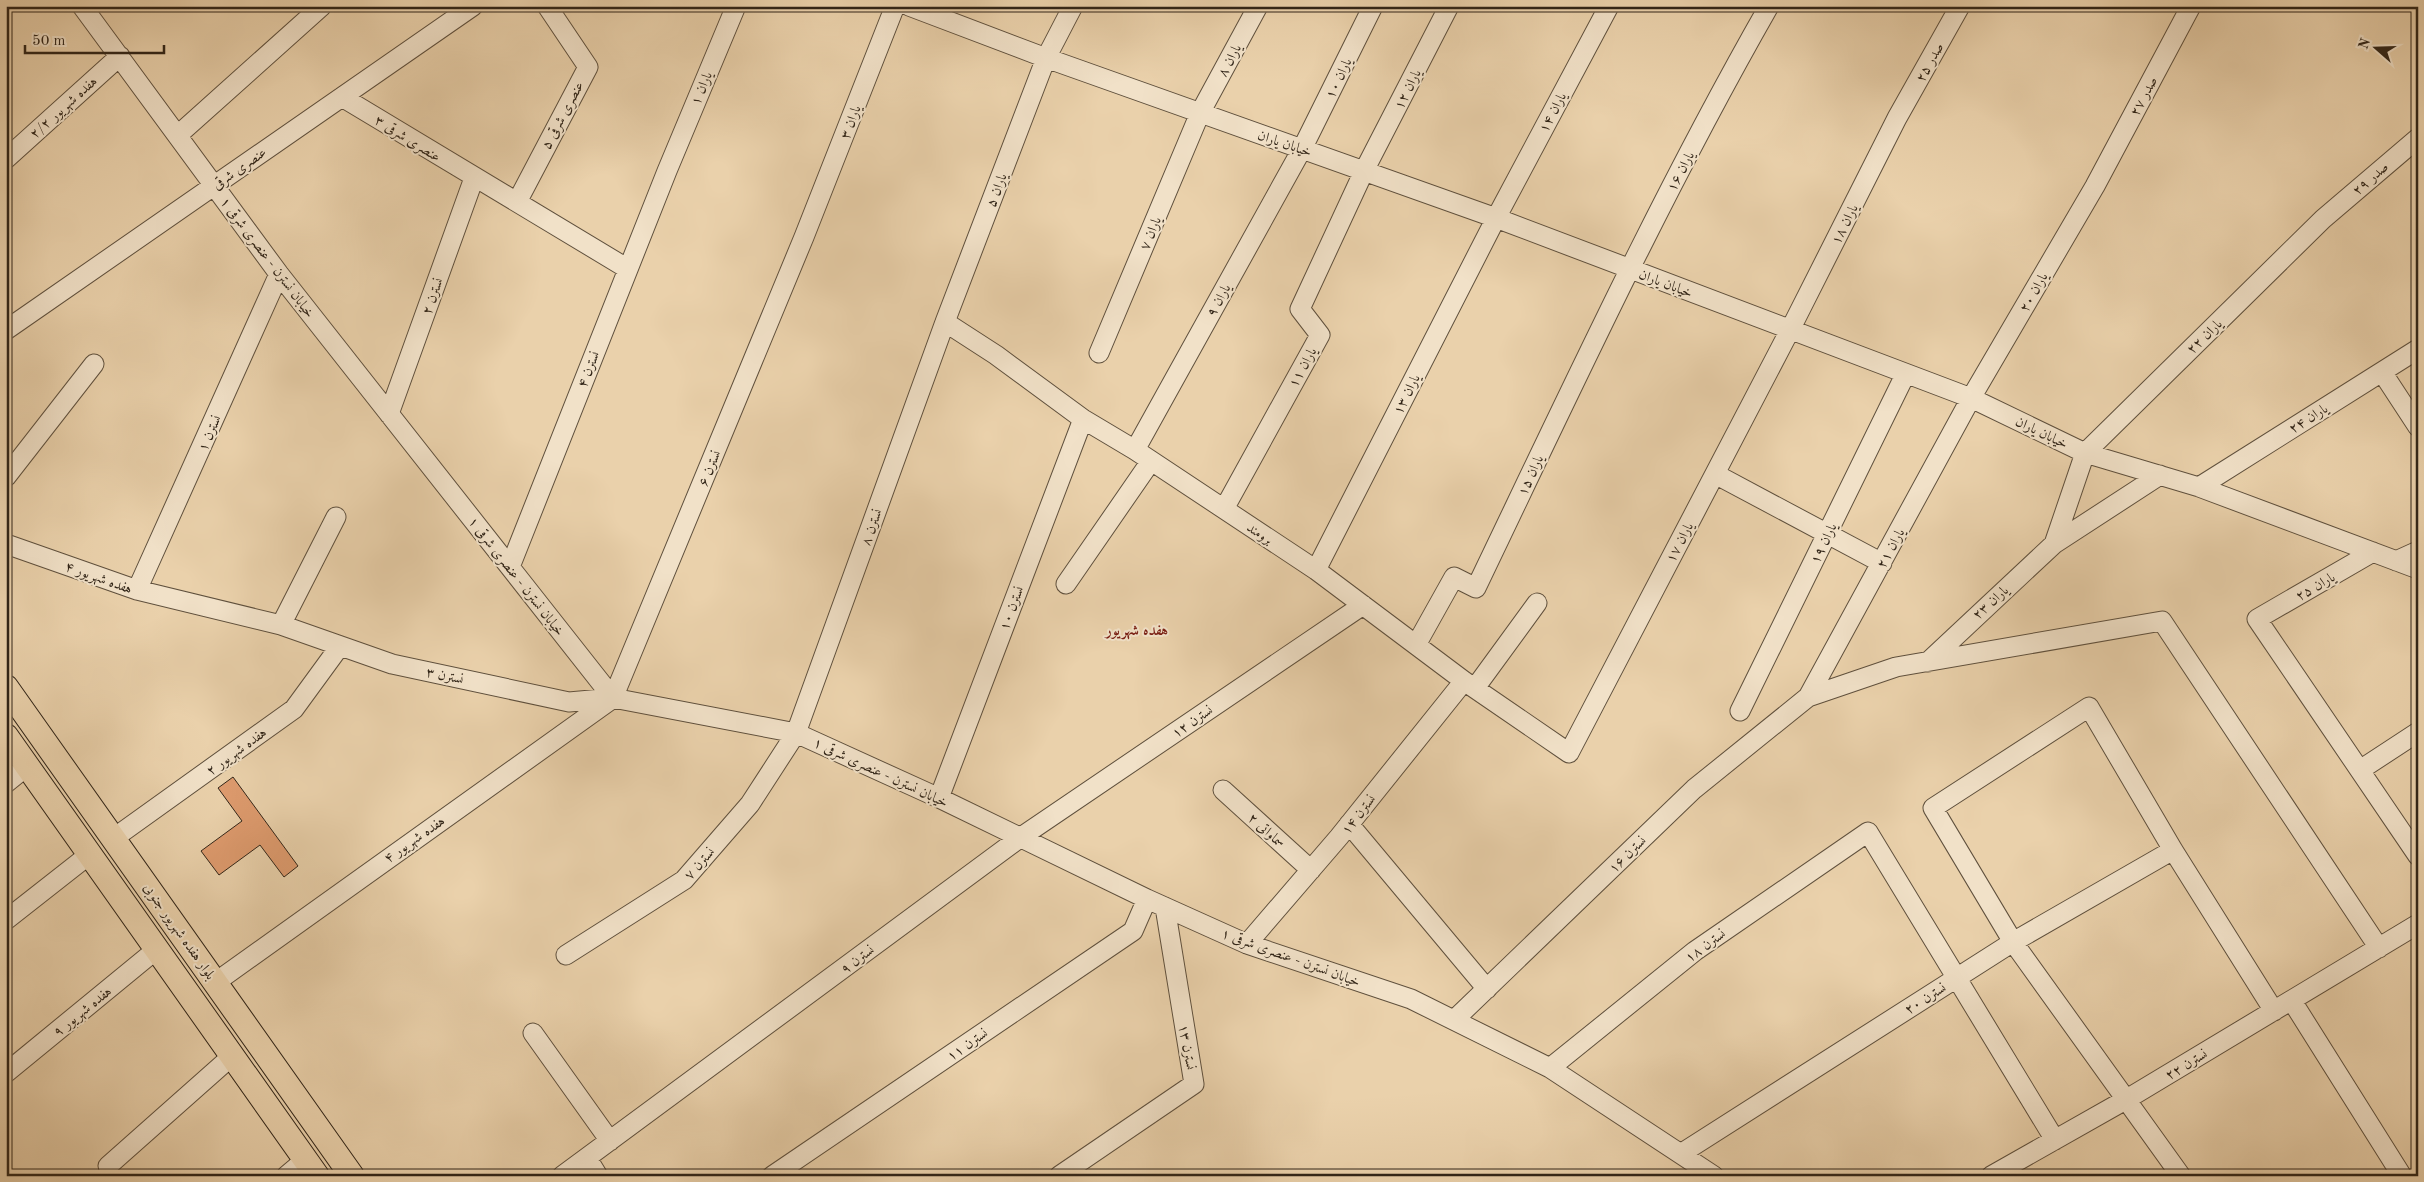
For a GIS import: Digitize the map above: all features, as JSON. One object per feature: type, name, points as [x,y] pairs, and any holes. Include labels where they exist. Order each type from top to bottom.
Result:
[{"type":"main road","name":"بلوار هفده شهریور جنوبی","points":[[6,687],[352,1176]]},
{"type":"main road","points":[[6,736],[311,1168]]},
{"type":"street","name":"خیابان نسترن - عنصری شرقی ۱","points":[[82,6],[279,274],[613,698],[796,733],[939,798],[1147,899],[1247,944],[1411,999],[1550,1068],[1682,1152],[1714,1176]]},
{"type":"street","points":[[178,135],[322,6]]},
{"type":"street","name":"عنصری شرقی","points":[[6,330],[473,6]]},
{"type":"street","name":"عنصری شرقی ۵","points":[[517,202],[588,67],[546,6]]},
{"type":"street","name":"یاران ۱","points":[[667,171],[736,6]]},
{"type":"street","name":"یاران ۳","points":[[804,237],[895,6]]},
{"type":"street","name":"خیابان یاران","points":[[909,6],[1046,58],[1496,218],[1971,398],[2084,453],[2199,486],[2418,569]]},
{"type":"street","name":"یاران ۵","points":[[945,322],[1046,58],[1073,6]]},
{"type":"street","name":"یاران ۸","points":[[1200,113],[1258,6]]},
{"type":"street","name":"یاران ۱۰","points":[[1302,149],[1373,6]]},
{"type":"street","name":"یاران ۱۲","points":[[1364,171],[1449,6]]},
{"type":"street","name":"یاران ۱۴","points":[[1496,218],[1608,6]]},
{"type":"street","name":"یاران ۱۶","points":[[1629,268],[1768,6]]},
{"type":"street","name":"صدر ۲۵","points":[[1897,118],[1960,6]]},
{"type":"street","name":"صدر ۲۷","points":[[2096,186],[2191,6]]},
{"type":"street","name":"هفده شهریور ۲/۲","points":[[6,159],[120,56]]},
{"type":"street","name":"عنصری شرقی ۳","points":[[342,97],[628,269]]},
{"type":"street","name":"یاران ۷","points":[[1100,353],[1200,113]]},
{"type":"street","name":"یاران ۱۸","points":[[1790,330],[1897,118]]},
{"type":"street","name":"صدر ۲۹","points":[[2323,219],[2418,138]]},
{"type":"street","name":"یاران ۹","points":[[1134,450],[1302,149]]},
{"type":"street","name":"نسترن ۴","points":[[510,567],[667,171]]},
{"type":"street","name":"یاران ۱۱","points":[[1224,508],[1320,335],[1300,308],[1364,171]]},
{"type":"street","name":"نسترن ۲","points":[[389,414],[474,178]]},
{"type":"street","name":"یاران ۲۰","points":[[1971,398],[2096,186]]},
{"type":"street","name":"یاران ۱۳","points":[[1316,570],[1496,218]]},
{"type":"street","name":"یاران ۲۲","points":[[2084,453],[2323,219]]},
{"type":"street","name":"نسترن ۶","points":[[613,698],[804,237]]},
{"type":"street","name":"یاران ۱۵","points":[[1416,645],[1454,577],[1476,588],[1629,268]]},
{"type":"street","name":"نسترن ۱","points":[[138,590],[279,274]]},
{"type":"street","name":"برومند","points":[[945,322],[996,355],[1083,418],[1224,508],[1316,570],[1469,684],[1569,753]]},
{"type":"street","name":"نسترن ۸","points":[[796,733],[945,322]]},
{"type":"street","name":"یاران ۱۷","points":[[1569,753],[1790,330]]},
{"type":"street","name":"یاران ۲۴","points":[[2199,486],[2418,349]]},
{"type":"street","points":[[6,478],[94,364]]},
{"type":"street","points":[[2382,372],[2418,427]]},
{"type":"street","name":"یاران ۱۹","points":[[1740,711],[1905,374]]},
{"type":"street","name":"یاران ۲۱","points":[[1808,697],[1971,398]]},
{"type":"street","name":"نسترن ۱۰","points":[[939,798],[1083,418]]},
{"type":"street","name":"یاران ۲۳","points":[[2054,544],[2084,453]]},
{"type":"street","points":[[1066,584],[1151,461]]},
{"type":"street","points":[[1715,474],[1882,563]]},
{"type":"street","name":"یاران ۲۳","points":[[1928,662],[2054,544],[2160,475]]},
{"type":"street","points":[[281,625],[336,516]]},
{"type":"street","name":"هفده شهریور ۴","points":[[6,544],[138,590],[281,625]]},
{"type":"street","points":[[2396,561],[2418,551]]},
{"type":"street","name":"یاران ۲۵","points":[[2360,770],[2257,619],[2373,552]]},
{"type":"street","name":"نسترن ۱۴","points":[[1247,944],[1538,603]]},
{"type":"street","name":"نسترن ۱۲","points":[[1021,837],[1363,605]]},
{"type":"street","points":[[1808,697],[1896,667],[2162,621],[2379,948]]},
{"type":"street","name":"نسترن ۳","points":[[281,625],[392,664],[568,702],[613,698]]},
{"type":"street","name":"هفده شهریور ۲","points":[[114,838],[294,709],[340,646]]},
{"type":"street","name":"نسترن ۱۶","points":[[1454,1020],[1694,789],[1808,697]]},
{"type":"street","name":"هفده شهریور ۴","points":[[216,982],[613,698]]},
{"type":"street","points":[[568,702],[578,706],[582,712],[575,725]]},
{"type":"street","points":[[2181,1176],[2013,942],[1933,808],[2089,707],[2173,850],[2274,1012]]},
{"type":"street","points":[[2418,732],[2360,770],[2418,856]]},
{"type":"street","name":"نسترن ۷","points":[[566,955],[684,880],[750,804],[796,733]]},
{"type":"street","points":[[6,783],[27,766]]},
{"type":"street","name":"سماواتی ۲","points":[[1223,790],[1311,870]]},
{"type":"street","points":[[1349,824],[1487,989]]},
{"type":"street","name":"نسترن ۱۸","points":[[1550,1068],[1695,951],[1868,832],[1956,978]]},
{"type":"street","name":"نسترن ۹","points":[[562,1176],[1021,837]]},
{"type":"street","name":"نسترن ۲۰","points":[[1682,1152],[2013,942],[2173,850]]},
{"type":"street","points":[[6,920],[90,854]]},
{"type":"street","name":"نسترن ۱۱","points":[[772,1176],[1133,931],[1147,899]]},
{"type":"street","name":"نسترن ۱۳","points":[[1059,1176],[1194,1084],[1165,907]]},
{"type":"street","name":"نسترن ۲۲","points":[[1991,1176],[2127,1099],[2418,924]]},
{"type":"street","name":"هفده شهریور ۹","points":[[6,1073],[157,949]]},
{"type":"street","points":[[1956,978],[2055,1140]]},
{"type":"street","points":[[2292,1001],[2402,1176]]},
{"type":"street","points":[[533,1032],[610,1141]]},
{"type":"street","points":[[108,1166],[232,1056]]},
{"type":"street","points":[[587,1158],[598,1176]]},
{"type":"street","points":[[286,1176],[311,1168]]},
{"type":"building","points":[[233,777],[298,866],[284,877],[260,845],[219,875],[201,851],[242,821],[218,788]]},
{"type":"district","name":"هفده شهریور","points":[[1137,630]]}]
